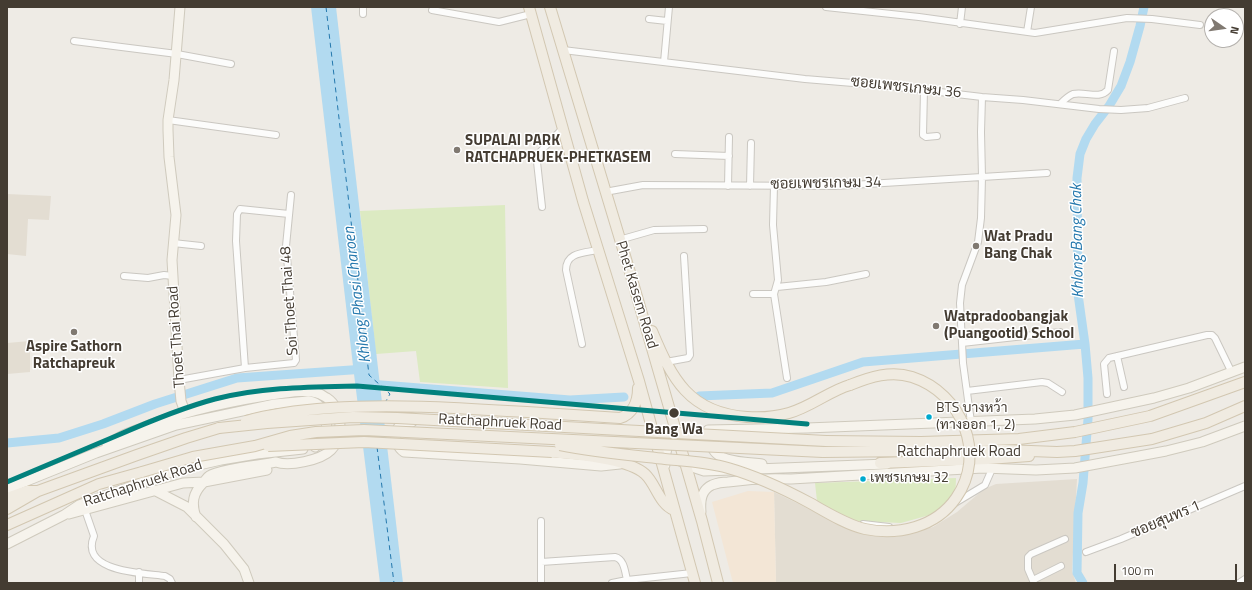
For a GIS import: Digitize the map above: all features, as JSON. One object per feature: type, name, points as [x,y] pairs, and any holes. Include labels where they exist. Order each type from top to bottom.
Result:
[{"type":"main road","name":"Thoet Thai Road","points":[[180,7],[177,54],[168,120],[169,157],[176,215],[173,243],[173,276],[179,384],[181,400],[185,412]]},
{"type":"main road","name":"Phet Kasem Road","points":[[550,7],[686,464],[718,583]]},
{"type":"main road","name":"Phet Kasem Road","points":[[530,10],[598,250],[639,382],[695,583]]},
{"type":"main road","points":[[537,438],[607,453],[697,462],[727,468],[754,476],[864,529],[888,531],[903,530],[931,521],[942,513],[956,499],[964,486],[968,471],[970,447],[962,418],[951,403],[941,393],[928,383],[911,376],[885,375],[869,377],[790,413],[774,416],[734,416],[713,411],[701,404],[686,392],[666,362],[629,269]]},
{"type":"main road","name":"Ratchaphruek Road","points":[[675,430],[807,428],[1035,419],[1075,414],[1154,398],[1232,373],[1245,367]]},
{"type":"main road","points":[[606,432],[632,411],[637,399],[639,382]]},
{"type":"main road","name":"Ratchaphruek Road","points":[[7,509],[38,491],[137,455],[219,428],[267,423],[353,417],[397,418],[826,441],[920,442],[1018,439],[1075,432],[1150,416],[1245,382]]},
{"type":"main road","points":[[96,453],[113,440],[156,422],[185,412],[234,401],[291,392],[319,393],[329,399],[336,407],[340,424],[337,438],[331,450],[313,460],[282,464],[276,462],[221,471],[209,476],[194,495],[193,503],[196,517]]},
{"type":"main road","name":"Ratchaphruek Road","points":[[7,490],[96,453],[176,425],[275,404],[314,401],[323,409],[327,421],[324,440],[315,448],[257,454],[177,470],[79,505],[64,515],[7,544]]},
{"type":"main road","points":[[219,428],[265,415],[353,407],[402,406],[620,418],[626,416]]},
{"type":"main road","name":"Ratchaphruek Road","points":[[7,526],[99,484],[193,457],[255,446],[290,436],[316,432],[364,430],[823,452],[1004,450],[1057,452],[1106,447],[1152,439],[1206,423],[1245,406]]},
{"type":"main road","points":[[608,460],[616,460],[625,453],[627,447],[626,436],[618,430],[588,432],[405,421],[400,424],[396,433],[398,446],[404,452],[520,459],[601,466],[622,464]]},
{"type":"main road","points":[[651,425],[666,449],[676,458],[686,464],[704,471],[1014,458],[1057,452]]},
{"type":"main road","name":"Ratchaphruek Road","points":[[702,521],[702,496],[711,485],[720,483],[764,478],[790,479],[987,468],[1036,470],[1076,468],[1166,452],[1202,442],[1245,426]]},
{"type":"main road","points":[[674,510],[666,469],[666,449],[670,437],[675,430]]},
{"type":"main road","points":[[731,430],[715,436],[712,442],[713,449],[722,458],[728,460],[793,467]]},
{"type":"main road","points":[[255,446],[364,442],[552,452],[608,460],[632,467],[645,475],[666,505],[674,510]]},
{"type":"main road","points":[[880,463],[987,468]]},
{"type":"main road","points":[[64,515],[182,483],[204,482]]},
{"type":"main road","points":[[154,490],[187,508],[224,544],[244,570],[249,583]]},
{"type":"main road","points":[[7,498],[27,491],[38,491]]},
{"type":"street","points":[[363,7],[363,14]]},
{"type":"street","points":[[664,62],[669,7]]},
{"type":"street","points":[[826,7],[1044,33],[1115,19],[1152,19],[1200,25]]},
{"type":"street","points":[[960,24],[962,7]]},
{"type":"street","points":[[1027,32],[1031,7]]},
{"type":"street","points":[[432,10],[499,22],[530,10]]},
{"type":"street","points":[[649,19],[667,21]]},
{"type":"street","points":[[74,41],[177,54],[231,64]]},
{"type":"street","name":"ซอยเพชรเกษม 36","points":[[563,50],[805,79],[1099,109],[1121,110],[1148,108],[1185,98]]},
{"type":"street","points":[[1060,104],[1074,94],[1106,94],[1108,90],[1114,51]]},
{"type":"street","points":[[924,90],[923,135],[926,137],[936,136]]},
{"type":"street","points":[[971,422],[963,362],[960,303],[962,285],[978,242],[981,218],[982,177],[980,132],[982,97]]},
{"type":"street","points":[[168,120],[276,135]]},
{"type":"street","points":[[542,207],[537,162],[538,154],[563,128]]},
{"type":"street","points":[[728,186],[729,137]]},
{"type":"street","points":[[750,186],[751,143]]},
{"type":"street","points":[[676,154],[729,156]]},
{"type":"street","name":"ซอยเพชรเกษม 34","points":[[606,192],[643,185],[835,186],[1047,173]]},
{"type":"street","points":[[774,186],[773,225],[778,280],[774,294],[787,378]]},
{"type":"street","name":"Soi Thoet Thai 48","points":[[179,384],[245,368],[294,362],[296,360],[286,246],[291,195]]},
{"type":"street","points":[[245,368],[236,241],[237,214],[240,209],[247,209],[289,214]]},
{"type":"street","points":[[619,240],[654,230],[704,229]]},
{"type":"street","points":[[173,243],[201,246]]},
{"type":"street","points":[[582,344],[566,270],[566,263],[568,259],[574,255],[598,250]]},
{"type":"street","points":[[666,362],[688,358],[690,355],[684,256]]},
{"type":"street","points":[[777,287],[826,282],[866,274]]},
{"type":"street","points":[[124,276],[148,278],[164,275],[173,276]]},
{"type":"street","points":[[753,294],[774,294]]},
{"type":"street","points":[[962,345],[1060,332]]},
{"type":"street","points":[[1106,394],[1104,364],[1109,358],[1207,335],[1212,335],[1215,338],[1232,373]]},
{"type":"street","points":[[1117,356],[1124,387]]},
{"type":"street","points":[[967,391],[1042,382],[1048,383],[1062,392]]},
{"type":"street","points":[[811,507],[856,523],[899,528],[936,514],[984,485],[987,468]]},
{"type":"street","name":"ซอยสุนทร 1","points":[[1086,552],[1121,539],[1245,486]]},
{"type":"street","points":[[85,510],[94,536],[91,543],[91,549],[94,556],[101,562],[111,567],[165,576],[170,579],[172,583]]},
{"type":"street","points":[[541,522],[541,583]]},
{"type":"street","points":[[1061,566],[1033,582],[1028,569],[1028,556],[1065,539]]},
{"type":"street","points":[[541,562],[615,557],[620,558],[627,580]]},
{"type":"street","points":[[139,572],[139,583]]},
{"type":"street","points":[[612,583],[692,573]]},
{"type":"street","points":[[1239,583],[1245,578]]},
{"type":"shaded area","points":[[7,194],[51,196],[49,220],[28,219],[26,256],[7,254]]},
{"type":"shaded area","points":[[30,341],[30,372],[7,374],[7,343]]},
{"type":"shaded area","points":[[1077,479],[1072,571],[1076,583],[776,583],[774,492],[836,522],[874,536],[896,537],[933,527],[957,512],[984,489],[996,484]]},
{"type":"shaded area","points":[[748,491],[774,492],[776,583],[733,583],[712,502]]},
{"type":"green space","points":[[505,205],[508,388],[420,382],[416,351],[376,354],[360,211]]},
{"type":"green space","points":[[956,478],[955,508],[901,523],[857,521],[832,510],[817,501],[815,483]]},
{"type":"water","name":"Khlong Phasi Charoen","points":[[311,7],[336,7],[403,583],[380,583]]},
{"type":"waterway","name":"Khlong Bang Chak","points":[[1083,583],[1077,573],[1078,513],[1083,483],[1088,419],[1088,378],[1078,294],[1077,178],[1080,154],[1086,139],[1121,86],[1130,62],[1144,7]]},
{"type":"waterway","points":[[699,396],[772,393],[863,362],[1085,344]]},
{"type":"waterway","name":"Khlong Phasi Charoen","points":[[7,443],[59,438],[103,424],[155,404],[237,378],[365,369]]},
{"type":"waterway","points":[[369,384],[570,400],[624,397]]},
{"type":"ferry route","points":[[326,7],[369,375],[390,394],[386,401]]},
{"type":"ferry route","points":[[377,447],[394,583]]},
{"type":"transit line","points":[[7,482],[152,421],[190,407],[233,395],[286,388],[357,386],[807,424]]},
{"type":"place","name":"SUPALAI PARK RATCHAPRUEK-PHETKASEM","points":[[457,150]]},
{"type":"place","name":"Wat Pradu Bang Chak","points":[[976,246]]},
{"type":"place","name":"Watpradoobangjak (Puangootid) School","points":[[936,326]]},
{"type":"place","name":"Aspire Sathorn Ratchapreuk","points":[[74,332]]},
{"type":"place","name":"Bang Wa","points":[[674,413]]},
{"type":"place","name":"BTS บางหว้า (ทางออก 1, 2)","points":[[929,417]]},
{"type":"place","name":"เพชรเกษม 32","points":[[863,479]]}]
